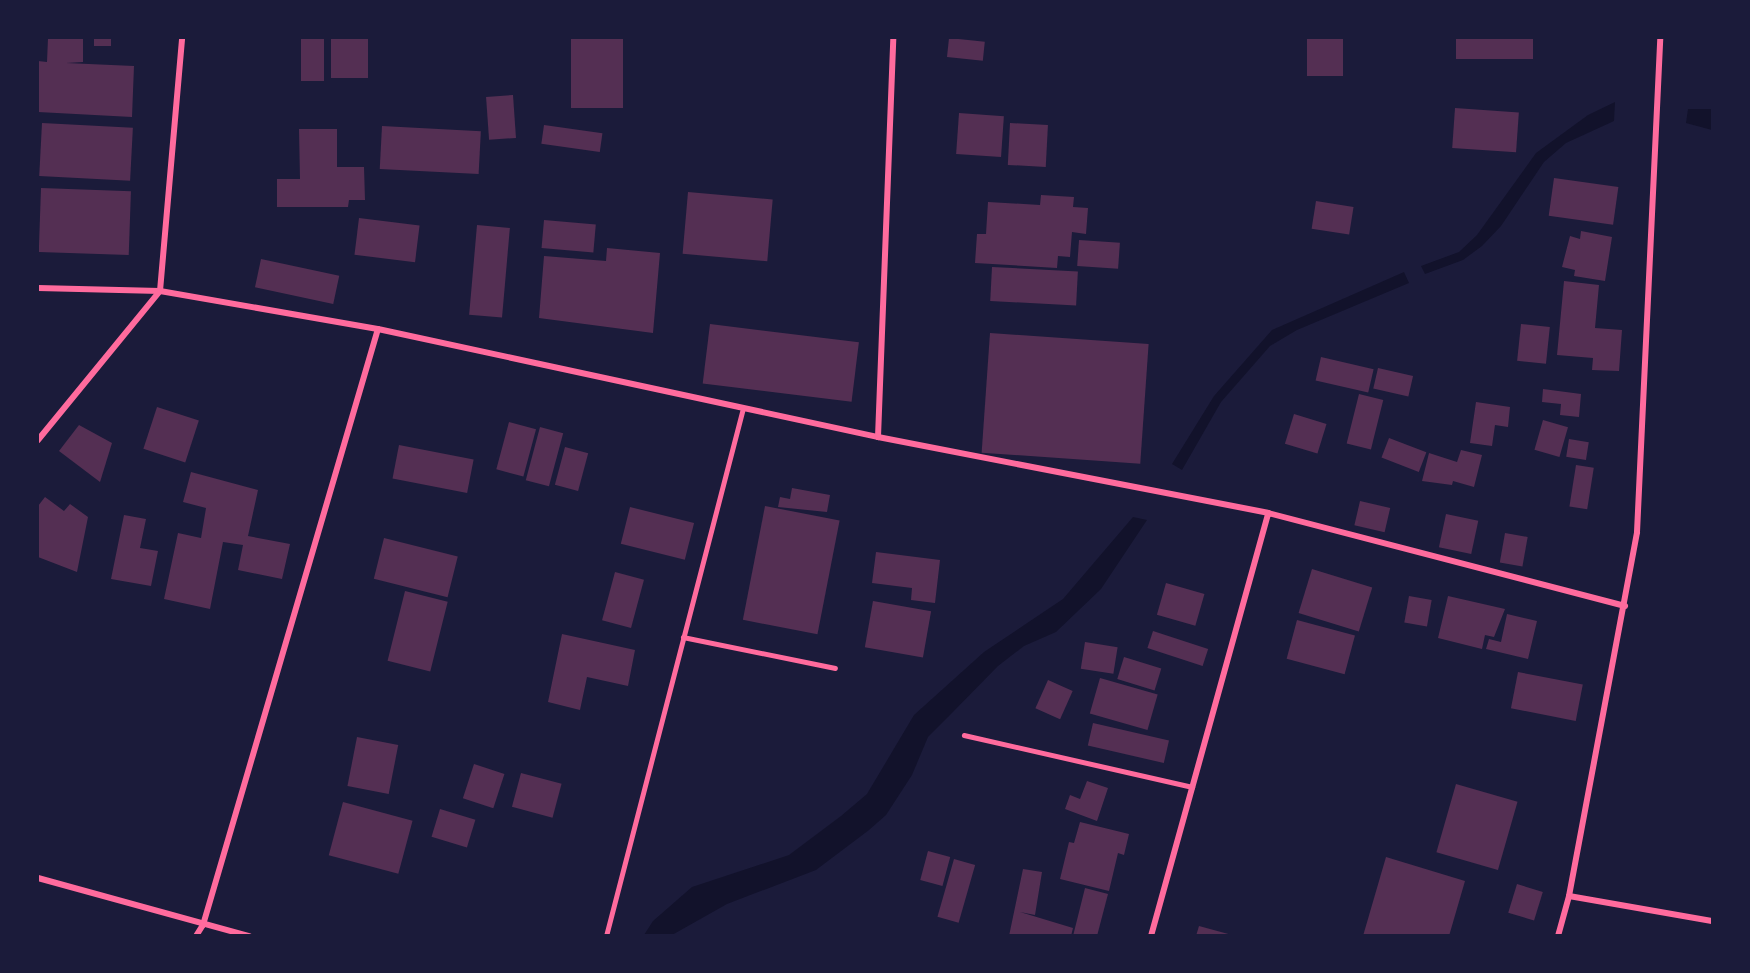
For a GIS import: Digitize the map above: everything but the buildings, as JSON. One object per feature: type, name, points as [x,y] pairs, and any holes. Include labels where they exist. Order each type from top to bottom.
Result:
[{"type":"street","points":[[38,440],[160,291],[183,38]]},
{"type":"street","points":[[878,437],[893,38]]},
{"type":"street","points":[[1558,936],[1569,896],[1637,532],[1660,38]]},
{"type":"street","points":[[38,288],[160,291],[378,329],[878,437],[1268,513],[1625,606]]},
{"type":"street","points":[[196,936],[203,925],[378,329]]},
{"type":"street","points":[[1151,936],[1268,513]]},
{"type":"street","points":[[38,878],[249,936]]},
{"type":"street","points":[[1569,896],[1713,921]]},
{"type":"lane","points":[[606,936],[742,408]]},
{"type":"lane","points":[[683,637],[835,668]]},
{"type":"lane","points":[[964,735],[1192,787]]},
{"type":"shaded area","points":[[1615,102],[1614,121],[1566,143],[1544,162],[1501,226],[1482,246],[1463,260],[1425,274],[1421,266],[1459,252],[1477,235],[1536,153],[1588,115]]},
{"type":"shaded area","points":[[1688,109],[1712,109],[1712,130],[1686,123]]},
{"type":"shaded area","points":[[1404,272],[1409,283],[1297,330],[1270,346],[1221,402],[1182,470],[1172,464],[1214,396],[1272,330]]},
{"type":"shaded area","points":[[1133,517],[1147,520],[1101,589],[1056,632],[1024,646],[998,666],[928,737],[912,775],[886,815],[869,830],[816,870],[727,904],[672,935],[644,935],[653,921],[692,887],[789,855],[867,794],[914,715],[984,652],[1063,599]]}]
